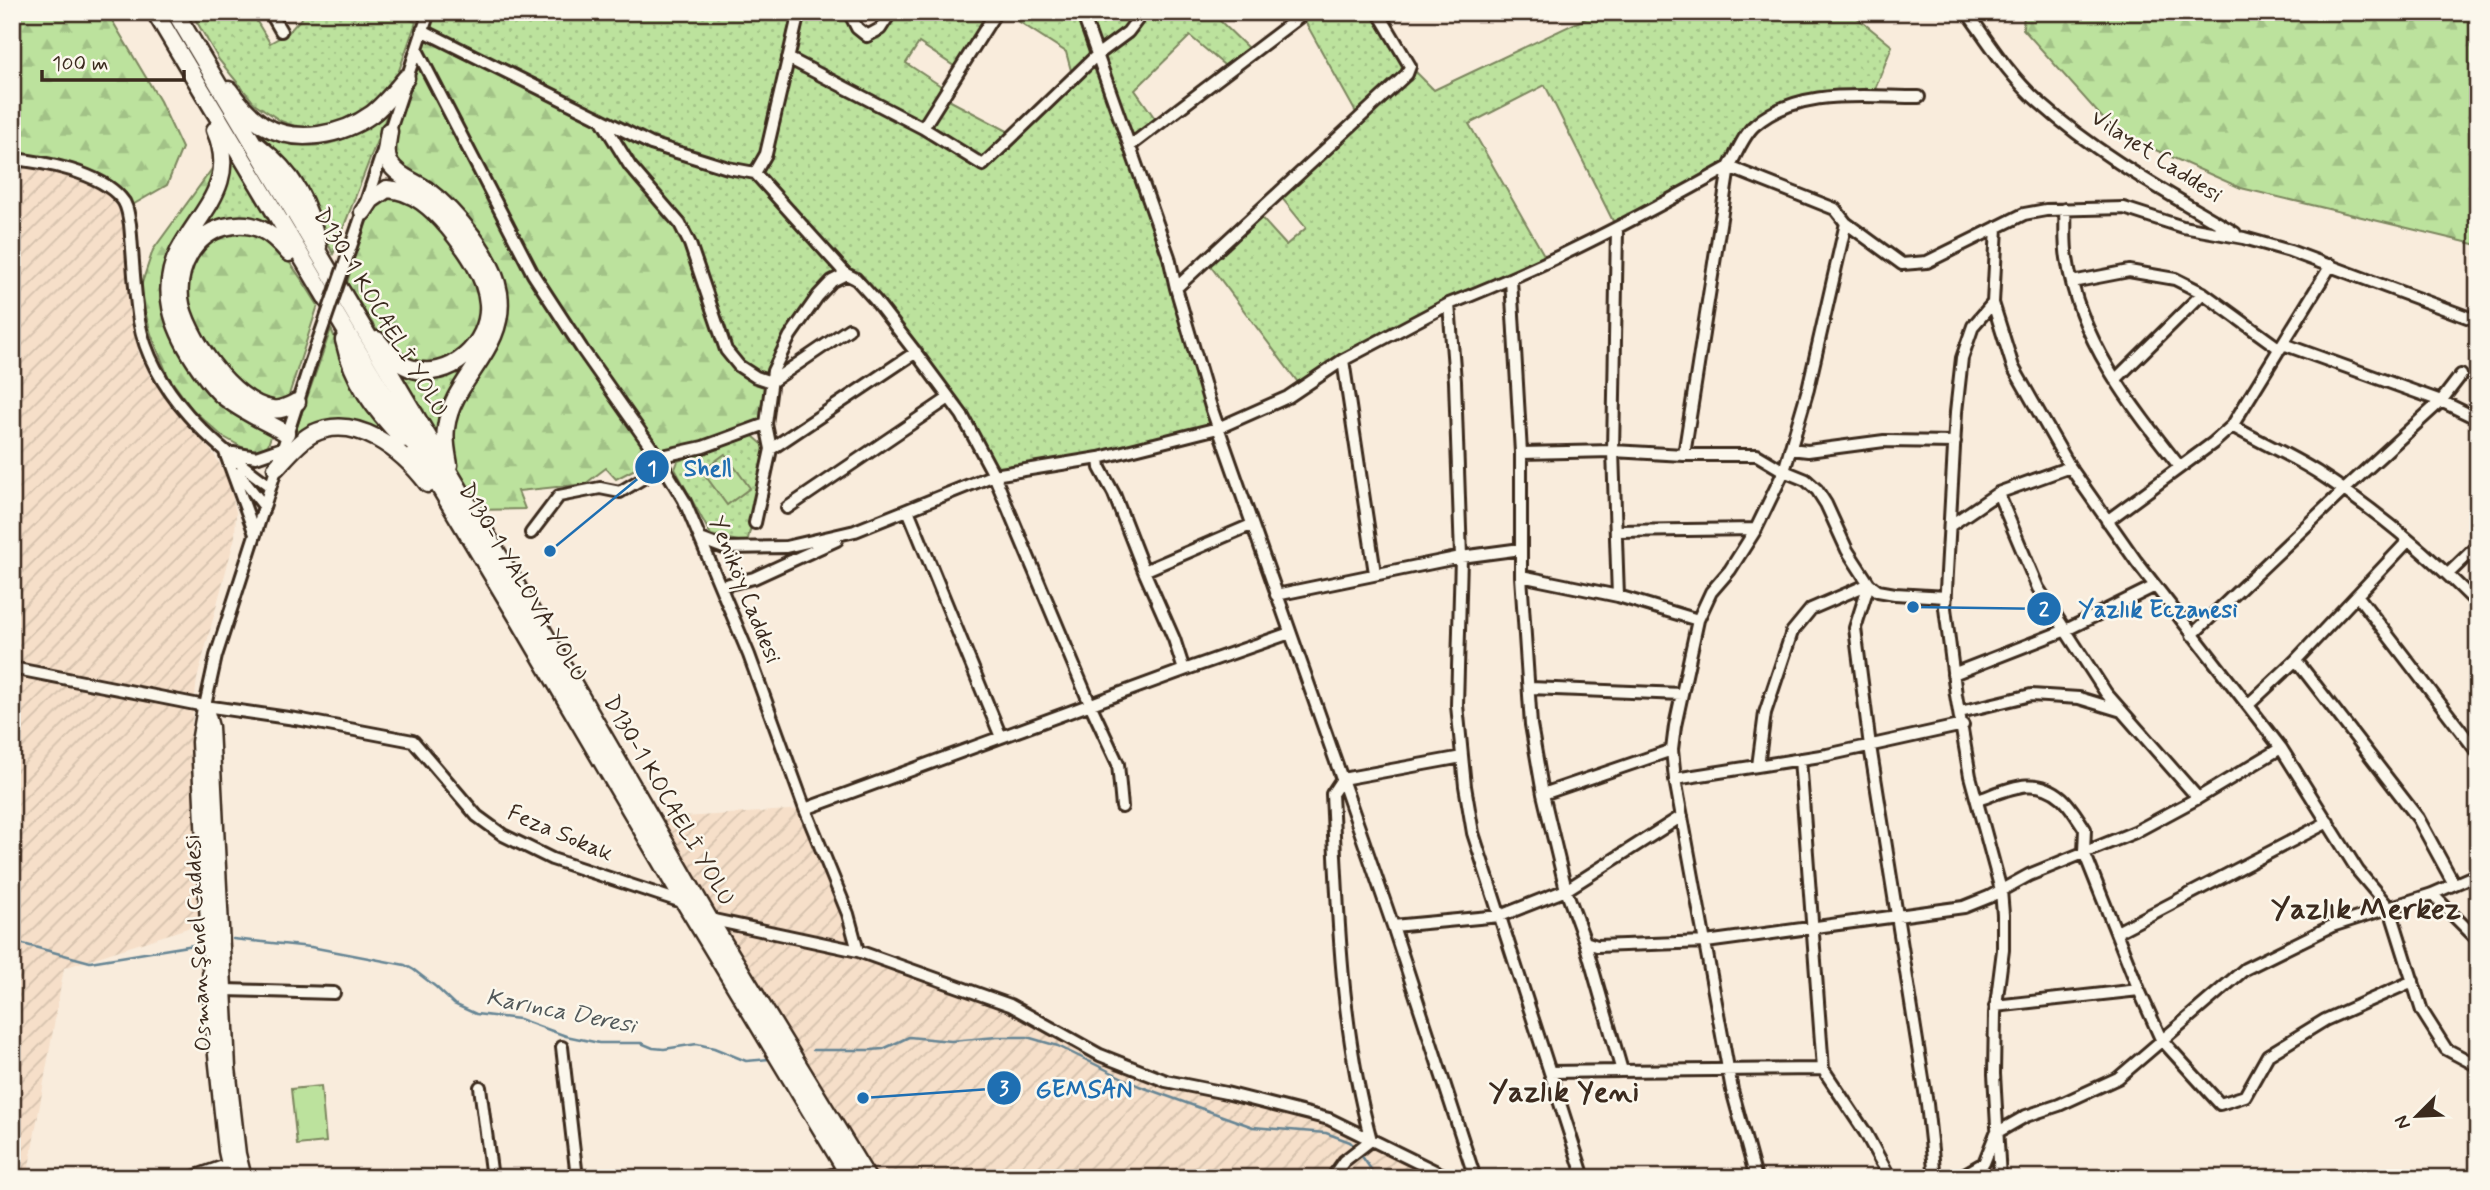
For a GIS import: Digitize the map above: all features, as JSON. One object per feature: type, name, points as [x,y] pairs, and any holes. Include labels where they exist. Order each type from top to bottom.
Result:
[{"type":"highway","points":[[149,12],[214,129],[221,144],[223,162],[222,178],[212,201],[179,252],[170,275],[168,296],[173,321],[191,354],[220,394],[284,440]]},
{"type":"highway","points":[[155,12],[316,285]]},
{"type":"highway","name":"D130-1 KOCAELİ YOLU","points":[[175,12],[451,475],[709,919],[867,1178]]},
{"type":"highway","points":[[194,44],[248,113],[264,126],[284,133],[308,136],[334,133],[352,126],[374,113],[406,78]]},
{"type":"highway","points":[[389,131],[386,154],[394,169],[445,204],[462,223],[492,271],[499,290],[500,312],[496,330],[449,415],[446,445],[451,475]]},
{"type":"highway","points":[[352,311],[393,358],[411,369],[424,372],[440,370],[464,357],[483,332],[487,319],[485,287],[477,269],[439,216],[420,201],[396,189],[387,189],[379,192],[361,219]]},
{"type":"highway","points":[[297,402],[281,409],[268,409],[246,398],[218,372],[194,336],[186,317],[180,300],[180,280],[190,252],[200,240],[214,229],[243,224],[272,234],[316,285]]},
{"type":"highway","name":"D130-1 YALOVA YOLU","points":[[316,285],[341,324],[345,345],[362,390],[384,421],[419,455],[849,1174]]},
{"type":"highway","points":[[276,468],[300,443],[312,435],[336,428],[365,432],[392,447],[422,475],[481,558]]},
{"type":"main road","name":"Osman Şenel Caddesi","points":[[205,706],[211,727],[208,801],[214,904],[224,990],[235,1173]]},
{"type":"main road","name":"Osman Şenel Caddesi","points":[[214,904],[214,1026],[235,1173]]},
{"type":"main road","points":[[195,1178],[235,1173]]},
{"type":"street","points":[[270,12],[281,31]]},
{"type":"street","points":[[422,30],[423,12]]},
{"type":"street","points":[[422,30],[429,12]]},
{"type":"street","points":[[755,173],[766,154],[799,12]]},
{"type":"street","points":[[849,12],[857,28],[867,36],[880,29],[891,12]]},
{"type":"street","points":[[923,128],[996,12]]},
{"type":"street","points":[[1082,12],[1169,257],[1218,429],[1393,926],[1475,1178]]},
{"type":"street","points":[[788,58],[923,128],[983,165],[1097,55],[1128,32],[1143,12]]},
{"type":"street","points":[[1130,146],[1306,12]]},
{"type":"street","points":[[1176,288],[1407,74],[1410,66],[1378,12]]},
{"type":"street","name":"Vilayet Caddesi","points":[[1967,12],[2002,61],[2039,102],[2104,154],[2244,238]]},
{"type":"street","name":"Osman Şenel Caddesi","points":[[205,706],[210,676],[284,440],[361,219],[422,30]]},
{"type":"street","points":[[422,30],[652,144],[728,168],[755,173],[846,274],[856,279],[875,300],[962,415],[994,475],[1118,764],[1122,807]]},
{"type":"street","name":"Yeniköy Caddesi","points":[[417,50],[533,274],[661,461],[684,500],[749,655],[805,809],[848,914],[858,951]]},
{"type":"street","points":[[1685,455],[1729,167],[1753,126],[1777,111],[1821,96],[1919,97]]},
{"type":"street","points":[[600,119],[630,166],[680,224],[690,244],[726,350],[739,366],[756,377],[771,382]]},
{"type":"street","points":[[12,159],[72,171],[109,187],[122,198],[130,224],[136,294],[144,340],[154,364],[178,404],[200,428],[270,486]]},
{"type":"street","points":[[1729,167],[1835,209],[1846,223],[1902,264],[1927,262],[2024,214],[2065,209],[2124,208],[2183,227],[2244,238],[2331,265],[2478,321]]},
{"type":"street","points":[[721,586],[754,578],[855,531],[994,475],[1099,458],[1218,429],[1288,397],[1343,360],[1449,304],[1511,280],[1617,229],[1729,167]]},
{"type":"street","points":[[2065,209],[2066,256],[2079,309],[2101,358],[2115,380],[2134,409],[2180,467]]},
{"type":"street","points":[[1756,1178],[1728,1071],[1672,750],[1698,620],[1711,592],[1730,570],[1756,529],[1784,471],[1808,389],[1846,223]]},
{"type":"street","points":[[1997,228],[1993,303],[2013,367],[2070,467],[2155,586],[2281,748],[2358,871],[2390,909],[2421,1011],[2446,1049],[2478,1066]]},
{"type":"street","points":[[1617,229],[1613,451],[1618,596]]},
{"type":"street","points":[[2107,521],[2232,426],[2331,265]]},
{"type":"street","points":[[2072,282],[2129,271],[2175,279],[2203,293],[2282,346],[2441,401],[2478,419]]},
{"type":"street","points":[[755,523],[771,449],[765,424],[773,371],[790,336],[832,281],[846,274]]},
{"type":"street","points":[[1511,280],[1521,453],[1521,576],[1531,725],[1543,794],[1566,890],[1585,942],[1622,1071],[1614,1072]]},
{"type":"street","points":[[2115,380],[2203,293]]},
{"type":"street","points":[[1993,303],[1973,326],[1962,358],[1956,412],[1945,608],[1970,776],[2001,890],[2003,950],[1995,1006],[1994,1074],[2000,1178]]},
{"type":"street","points":[[1449,304],[1455,381],[1461,557],[1457,705],[1473,833],[1584,1178]]},
{"type":"street","points":[[771,382],[849,329]]},
{"type":"street","points":[[771,449],[916,352]]},
{"type":"street","points":[[1343,360],[1375,573]]},
{"type":"street","points":[[2192,635],[2441,401],[2460,374]]},
{"type":"street","points":[[787,509],[949,398]]},
{"type":"street","points":[[531,533],[559,496],[600,488],[620,492],[661,461],[765,424]]},
{"type":"street","points":[[2232,426],[2344,490],[2448,574],[2478,604]]},
{"type":"street","points":[[224,449],[243,456],[256,457],[284,440]]},
{"type":"street","points":[[1790,449],[1808,451],[1884,441],[1955,442]]},
{"type":"street","points":[[224,449],[244,482],[264,506]]},
{"type":"street","points":[[224,449],[255,534]]},
{"type":"street","points":[[1521,453],[1613,451],[1757,455],[1806,480],[1817,490],[1847,550],[1868,584],[1878,591],[1895,594],[1946,597]]},
{"type":"street","points":[[1099,458],[1100,468],[1114,494],[1174,639],[1184,670]]},
{"type":"street","points":[[1951,525],[1998,493],[2070,467]]},
{"type":"street","points":[[1998,493],[2038,588],[2106,693],[2198,798]]},
{"type":"street","points":[[908,510],[1001,737]]},
{"type":"street","points":[[1144,571],[1251,525]]},
{"type":"street","points":[[1617,531],[1756,529]]},
{"type":"street","points":[[703,540],[724,548],[757,549],[786,547],[855,531]]},
{"type":"street","points":[[2248,705],[2296,660],[2408,541]]},
{"type":"street","points":[[2448,574],[2478,545]]},
{"type":"street","points":[[1276,595],[1461,557],[1521,550]]},
{"type":"street","points":[[1521,576],[1618,596],[1698,620]]},
{"type":"street","points":[[1868,584],[1855,628],[1870,746],[1927,1104],[1935,1178]]},
{"type":"street","points":[[1758,766],[1765,713],[1792,632],[1811,609],[1868,584]]},
{"type":"street","points":[[1953,674],[2066,631],[2155,586]]},
{"type":"street","points":[[2357,595],[2477,749]]},
{"type":"street","points":[[805,809],[1290,633]]},
{"type":"street","points":[[2296,660],[2418,818],[2454,884]]},
{"type":"street","name":"Feza Sokak","points":[[12,668],[205,706],[302,720],[413,741],[477,816],[503,835],[552,859],[685,903]]},
{"type":"street","points":[[1530,688],[1682,694]]},
{"type":"street","points":[[1960,712],[2031,695],[2079,698],[2122,711]]},
{"type":"street","points":[[1675,779],[1800,760],[1962,725]]},
{"type":"street","points":[[1585,942],[1597,946],[1706,942],[1899,918],[1964,907],[2029,875],[2135,832],[2281,748]]},
{"type":"street","points":[[1543,794],[1672,750]]},
{"type":"street","points":[[1367,1143],[1341,969],[1332,794],[1342,779],[1462,757]]},
{"type":"street","points":[[1800,760],[1823,1069],[1865,1132],[1890,1178]]},
{"type":"street","points":[[1978,800],[2035,783],[2061,797],[2085,829],[2084,852],[2138,990],[2161,1039],[2220,1104],[2245,1096],[2268,1055],[2325,1020],[2413,981]]},
{"type":"street","points":[[1393,926],[1500,916],[1566,890],[1682,816]]},
{"type":"street","points":[[2117,932],[2328,822]]},
{"type":"street","points":[[1958,1178],[1984,1163],[1996,1133],[2025,1116],[2059,1105],[2118,1078],[2245,969],[2332,926],[2390,909],[2478,874]]},
{"type":"street","points":[[2432,894],[2478,940]]},
{"type":"street","points":[[709,919],[858,951],[1010,1005],[1100,1055],[1166,1081],[1329,1119],[1367,1143],[1449,1178]]},
{"type":"street","points":[[224,990],[334,993]]},
{"type":"street","points":[[1995,1006],[2138,990]]},
{"type":"street","points":[[562,1047],[577,1178]]},
{"type":"street","points":[[1550,1072],[1823,1069]]},
{"type":"street","points":[[480,1087],[492,1178]]},
{"type":"street","points":[[1332,1178],[1349,1156],[1367,1143]]},
{"type":"street","points":[[821,1178],[849,1174]]},
{"type":"shaded area","points":[[12,164],[58,173],[94,185],[112,197],[119,211],[123,230],[131,313],[138,351],[151,378],[213,453],[228,478],[236,512],[235,537],[197,679],[190,738],[200,924],[64,968],[27,1178],[12,1178]]},
{"type":"shaded area","points":[[805,809],[858,951],[1010,1005],[1100,1055],[1166,1081],[1329,1119],[1449,1178],[852,1178],[653,819]]},
{"type":"green space","points":[[12,12],[107,12],[160,101],[182,148],[167,185],[127,208],[90,177],[12,159]]},
{"type":"green space","points":[[191,12],[251,12],[270,43],[288,33],[307,12],[404,12],[406,18],[416,22],[397,76],[369,112],[310,132],[281,121],[254,103],[219,60]]},
{"type":"green space","points":[[429,12],[849,12],[867,36],[891,12],[922,12],[933,19],[938,12],[996,12],[960,70],[919,43],[906,63],[947,90],[943,97],[1015,135],[1073,78],[1066,52],[1004,12],[1211,12],[1253,53],[1230,70],[1190,36],[1135,90],[1159,124],[1130,146],[1218,428],[994,475],[962,415],[856,279],[832,281],[790,336],[771,382],[756,377],[422,30]]},
{"type":"green space","points":[[1306,12],[1378,12],[1410,66],[1434,90],[1599,12],[1850,12],[1892,46],[1872,97],[1821,96],[1753,126],[1729,167],[1617,229],[1545,85],[1469,124],[1548,262],[1449,304],[1309,383],[1297,381],[1206,260],[1257,213],[1286,245],[1306,228],[1278,193],[1359,118],[1302,16]]},
{"type":"green space","points":[[2024,12],[2478,12],[2478,245],[2241,188],[2115,132],[2023,29]]},
{"type":"green space","points":[[422,30],[601,119],[680,224],[726,350],[771,382],[766,424],[658,457],[616,479],[606,468],[585,484],[518,491],[525,509],[472,510],[445,445],[499,291],[394,169],[389,131]]},
{"type":"green space","points":[[388,112],[333,254],[301,185],[267,148],[255,126],[291,143],[318,145],[343,140],[367,128]]},
{"type":"green space","points":[[230,153],[272,227],[197,238],[226,179]]},
{"type":"green space","points":[[217,162],[216,174],[162,281],[161,298],[164,317],[174,338],[269,430],[271,436],[268,445],[257,451],[249,451],[222,436],[192,409],[168,376],[151,334],[141,286],[153,250]]},
{"type":"green space","points":[[388,199],[400,200],[420,209],[437,224],[458,252],[477,288],[481,313],[479,325],[473,337],[448,360],[414,364],[385,343],[347,283],[366,223],[379,204]]},
{"type":"green space","points":[[239,232],[253,234],[276,248],[295,269],[318,305],[288,398],[275,403],[265,401],[242,386],[218,361],[197,330],[186,299],[186,282],[198,254],[216,239]]},
{"type":"green space","points":[[331,329],[346,363],[409,455],[372,430],[292,441]]},
{"type":"green space","points":[[475,355],[442,443],[397,371],[430,377]]},
{"type":"green space","points":[[753,436],[769,450],[747,543],[711,535],[675,469],[678,461]]},
{"type":"green space","points":[[725,454],[750,488],[727,505],[702,471]]},
{"type":"green space","points":[[321,1086],[326,1142],[297,1145],[291,1089]]},
{"type":"waterway","name":"Karınca Deresi","points":[[233,939],[311,947],[405,965],[454,1004],[476,1014],[519,1019],[566,1036],[599,1043],[641,1043],[664,1049],[697,1044],[746,1061],[770,1059]]},
{"type":"waterway","points":[[12,941],[90,962],[200,944]]},
{"type":"waterway","name":"Karınca Deresi","points":[[813,1050],[883,1049],[909,1037],[951,1041],[1027,1037],[1058,1046],[1139,1086],[1253,1127],[1326,1133],[1350,1142],[1355,1147]]},
{"type":"waterway","name":"Karınca Deresi","points":[[1359,1152],[1377,1178]]},
{"type":"place","name":"Shell","points":[[550,551]]},
{"type":"place","name":"Yazlık Eczanesi","points":[[1913,607]]},
{"type":"place","name":"GEMSAN","points":[[863,1098]]},
{"type":"district","name":"Yazlık Merkez","points":[[2366,909]]},
{"type":"district","name":"Yazlık Yeni","points":[[1564,1092]]}]
